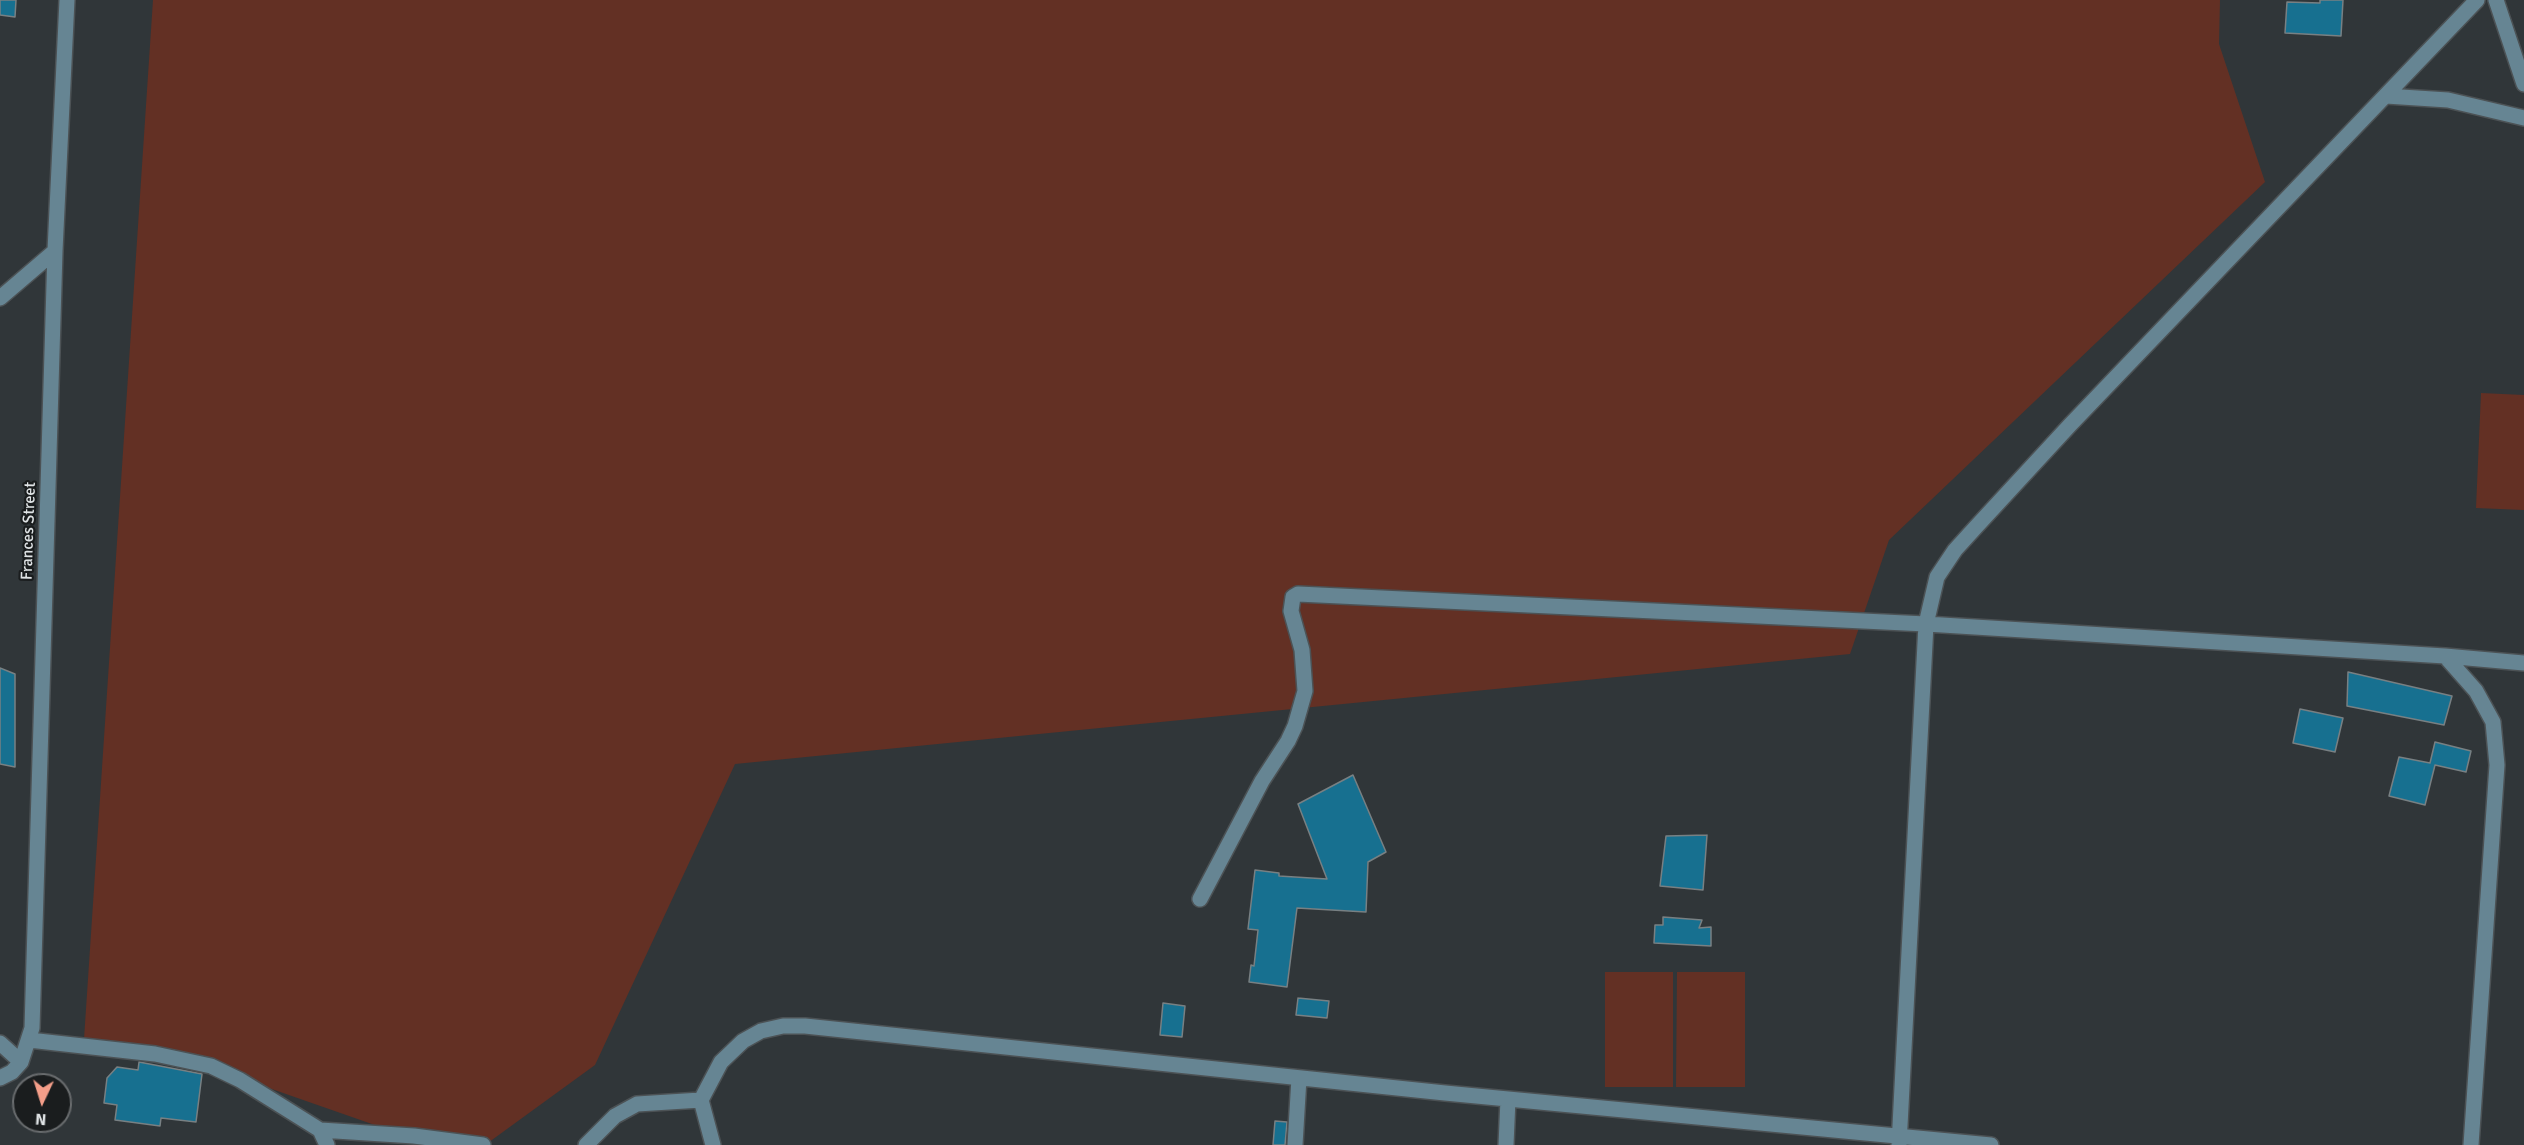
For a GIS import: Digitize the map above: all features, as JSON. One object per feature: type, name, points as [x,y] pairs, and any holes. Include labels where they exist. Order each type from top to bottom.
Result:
[{"type":"street","name":"Frances Street","points":[[21,1062],[32,1029],[55,251],[67,0]]},
{"type":"street","points":[[1899,1141],[1926,624],[1937,577],[1975,528],[2070,425],[2477,0]]},
{"type":"street","points":[[2496,0],[2524,84]]},
{"type":"street","points":[[2386,96],[2448,100],[2524,118]]},
{"type":"street","points":[[0,298],[55,251]]},
{"type":"street","points":[[1200,899],[1262,780],[1288,741],[1297,719],[1305,691],[1302,650],[1291,611],[1293,597],[1298,594],[1926,624],[2445,656],[2524,663]]},
{"type":"street","points":[[2445,656],[2476,691],[2493,722],[2497,765],[2471,1145]]},
{"type":"street","points":[[713,1145],[701,1100],[721,1062],[742,1041],[761,1032],[783,1026],[805,1026],[1508,1098],[1899,1141],[1991,1145]]},
{"type":"street","points":[[29,1040],[155,1054],[210,1066],[240,1080],[320,1130],[403,1135],[483,1145]]},
{"type":"street","points":[[0,1043],[21,1062],[12,1072],[0,1078]]},
{"type":"street","points":[[1295,1145],[1299,1078]]},
{"type":"street","points":[[1506,1145],[1508,1098]]},
{"type":"street","points":[[586,1145],[615,1116],[637,1104],[701,1100]]},
{"type":"street","points":[[320,1130],[327,1145]]},
{"type":"shaded area","points":[[153,0],[2220,0],[2219,44],[2265,182],[1889,540],[1850,654],[735,764],[595,1065],[485,1145],[432,1145],[203,1065],[84,1039]]},
{"type":"shaded area","points":[[2481,393],[2524,395],[2524,510],[2476,508]]},
{"type":"shaded area","points":[[1605,972],[1673,972],[1673,1087],[1605,1087]]},
{"type":"shaded area","points":[[1677,972],[1745,972],[1745,1087],[1676,1087]]},
{"type":"building","points":[[0,0],[16,0],[15,17],[0,15]]},
{"type":"building","points":[[2320,0],[2343,0],[2341,36],[2285,33],[2287,2],[2320,3]]},
{"type":"building","points":[[0,668],[15,674],[15,767],[0,764]]},
{"type":"building","points":[[2348,672],[2452,696],[2444,725],[2347,706]]},
{"type":"building","points":[[2300,709],[2343,718],[2335,752],[2293,743]]},
{"type":"building","points":[[2435,742],[2471,751],[2466,772],[2435,765],[2425,805],[2389,796],[2399,757],[2430,763]]},
{"type":"building","points":[[1353,775],[1386,852],[1368,862],[1366,912],[1297,908],[1287,987],[1249,982],[1251,965],[1254,966],[1258,930],[1248,929],[1255,870],[1279,873],[1279,876],[1327,879],[1298,804]]},
{"type":"building","points":[[1707,835],[1703,890],[1660,886],[1666,836]]},
{"type":"building","points":[[1663,917],[1702,920],[1699,928],[1711,927],[1711,946],[1654,943],[1655,925],[1663,925]]},
{"type":"building","points":[[1298,998],[1329,1001],[1327,1018],[1296,1015]]},
{"type":"building","points":[[1163,1003],[1185,1006],[1182,1037],[1160,1035]]},
{"type":"building","points":[[139,1062],[202,1074],[196,1122],[161,1118],[160,1126],[115,1120],[117,1105],[104,1103],[107,1078],[117,1067],[138,1070]]},
{"type":"building","points":[[1275,1121],[1287,1122],[1285,1145],[1273,1145]]}]
